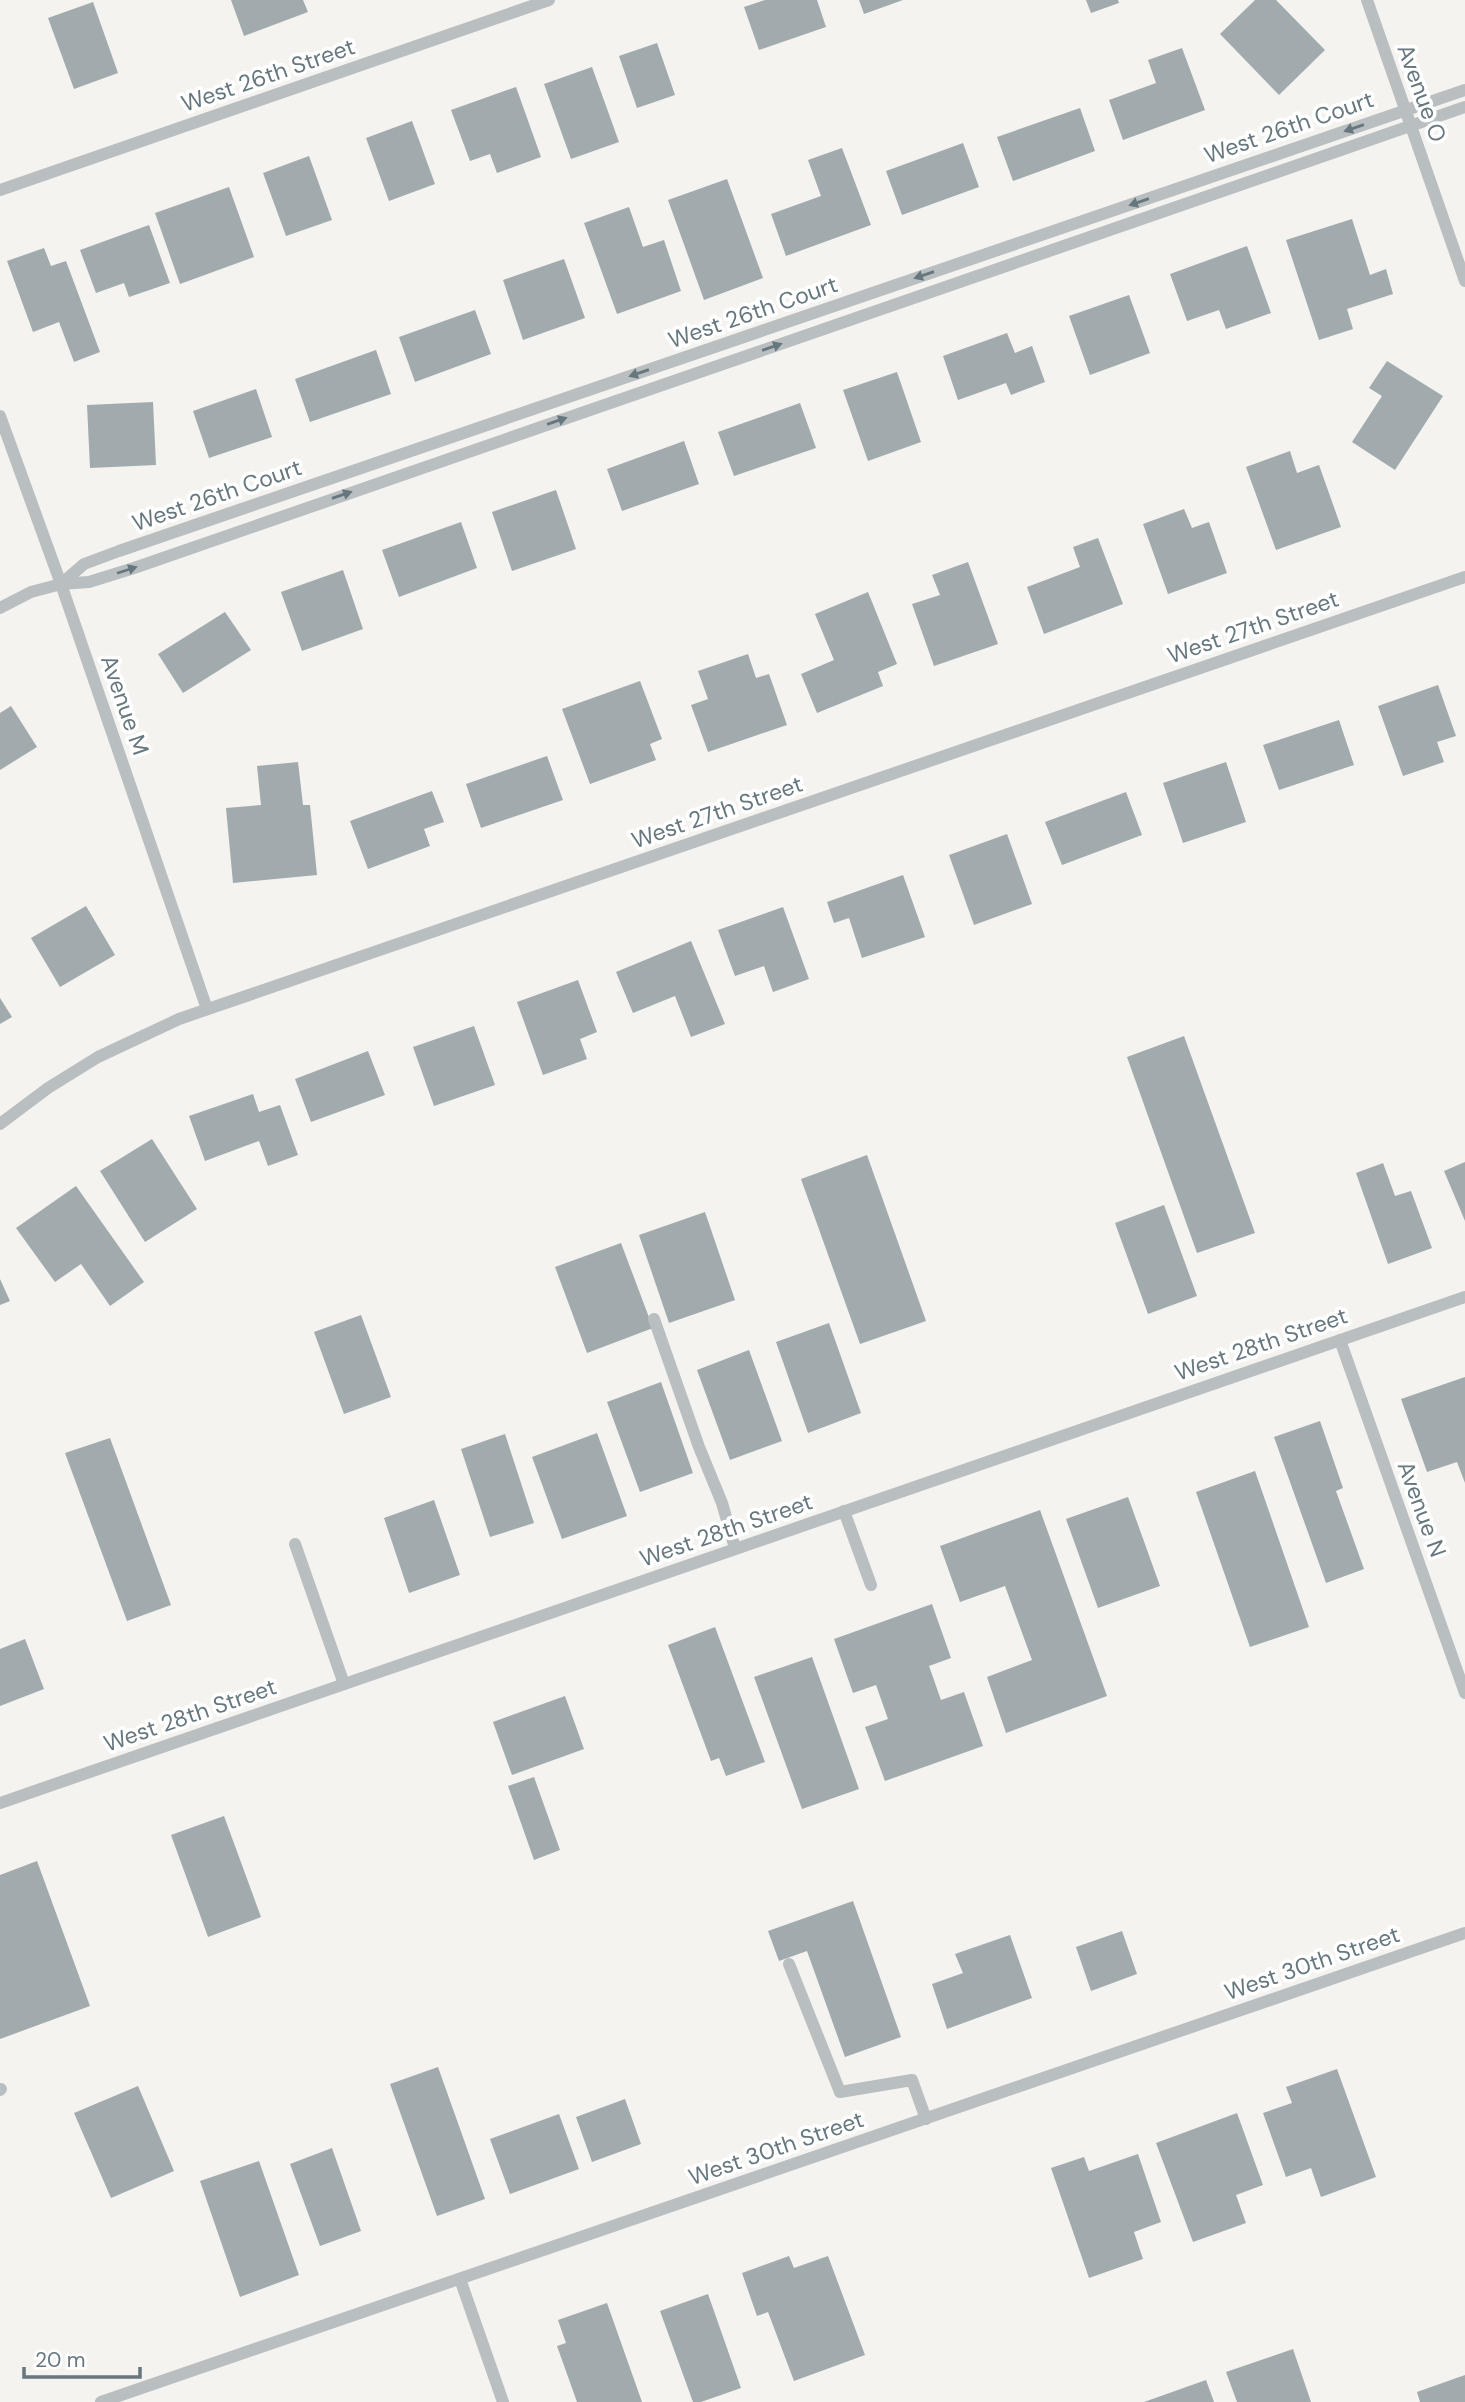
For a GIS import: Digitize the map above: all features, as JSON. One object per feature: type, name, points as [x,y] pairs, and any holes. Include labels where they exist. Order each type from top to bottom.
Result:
[{"type":"street","name":"West 26th Street","points":[[0,190],[549,0]]},
{"type":"street","name":"Avenue O","points":[[1367,0],[1465,281]]},
{"type":"street","name":"West 26th Court","points":[[61,584],[84,564],[119,551],[1465,90]]},
{"type":"street","name":"West 26th Court","points":[[0,608],[31,592],[61,584],[89,582],[134,568],[1465,107]]},
{"type":"street","name":"Avenue M","points":[[0,416],[61,584],[207,1009]]},
{"type":"street","name":"West 27th Street","points":[[0,1124],[48,1088],[99,1057],[179,1019],[1465,576]]},
{"type":"street","name":"West 28th Street","points":[[0,1803],[1465,1297]]},
{"type":"street","points":[[654,1319],[736,1548]]},
{"type":"street","name":"Avenue N","points":[[1340,1340],[1465,1693]]},
{"type":"street","points":[[845,1511],[871,1585]]},
{"type":"street","points":[[295,1544],[344,1684]]},
{"type":"street","name":"West 30th Street","points":[[100,2402],[1465,1933]]},
{"type":"street","points":[[789,1964],[840,2092],[912,2080],[926,2119]]},
{"type":"street","points":[[460,2279],[503,2402]]},
{"type":"building","points":[[231,0],[303,0],[308,12],[244,36]]},
{"type":"building","points":[[765,0],[817,0],[826,27],[759,50],[744,7]]},
{"type":"building","points":[[859,0],[903,0],[864,14]]},
{"type":"building","points":[[1086,0],[1118,0],[1119,3],[1091,13]]},
{"type":"building","points":[[1255,0],[1276,0],[1325,50],[1279,95],[1220,34]]},
{"type":"building","points":[[93,2],[118,73],[74,89],[48,18]]},
{"type":"building","points":[[657,43],[675,95],[637,108],[619,56]]},
{"type":"building","points":[[1182,48],[1205,110],[1123,140],[1109,100],[1156,83],[1148,60]]},
{"type":"building","points":[[592,67],[619,142],[571,159],[544,84]]},
{"type":"building","points":[[516,87],[541,157],[497,173],[490,154],[470,161],[451,110]]},
{"type":"building","points":[[1080,108],[1095,151],[1013,181],[997,137]]},
{"type":"building","points":[[412,121],[435,184],[389,201],[366,138]]},
{"type":"building","points":[[963,143],[979,187],[902,215],[886,171]]},
{"type":"building","points":[[842,148],[871,225],[786,256],[771,214],[821,196],[808,160]]},
{"type":"building","points":[[309,156],[332,220],[286,236],[263,173]]},
{"type":"building","points":[[727,179],[763,278],[704,300],[668,200]]},
{"type":"building","points":[[229,187],[254,257],[180,284],[155,213]]},
{"type":"building","points":[[629,207],[643,247],[664,240],[681,291],[617,314],[584,223]]},
{"type":"building","points":[[1352,219],[1370,275],[1386,269],[1393,294],[1347,309],[1353,329],[1319,340],[1286,240]]},
{"type":"building","points":[[149,225],[170,283],[129,297],[124,283],[96,293],[80,250]]},
{"type":"building","points":[[1247,246],[1271,313],[1226,329],[1219,310],[1187,321],[1170,274]]},
{"type":"building","points":[[44,248],[51,266],[66,261],[100,352],[74,362],[59,322],[33,332],[7,261]]},
{"type":"building","points":[[564,259],[585,318],[523,340],[503,280]]},
{"type":"building","points":[[1129,295],[1150,353],[1090,375],[1069,316]]},
{"type":"building","points":[[475,310],[491,354],[415,382],[399,337]]},
{"type":"building","points":[[1007,333],[1015,353],[1032,346],[1045,382],[1011,395],[1006,383],[958,400],[943,356]]},
{"type":"building","points":[[376,350],[391,394],[310,422],[295,379]]},
{"type":"building","points":[[1387,361],[1443,396],[1395,470],[1352,442],[1382,396],[1369,388]]},
{"type":"building","points":[[897,372],[921,442],[868,461],[843,390]]},
{"type":"building","points":[[256,389],[272,437],[209,458],[193,411]]},
{"type":"building","points":[[153,402],[156,465],[90,468],[87,405]]},
{"type":"building","points":[[800,403],[816,448],[734,476],[718,432]]},
{"type":"building","points":[[684,441],[699,484],[622,511],[607,469]]},
{"type":"building","points":[[1290,451],[1297,473],[1319,465],[1341,527],[1276,550],[1246,467]]},
{"type":"building","points":[[556,490],[576,549],[512,571],[492,512]]},
{"type":"building","points":[[1184,509],[1192,528],[1209,522],[1227,573],[1168,594],[1143,524]]},
{"type":"building","points":[[461,522],[477,568],[399,597],[382,550]]},
{"type":"building","points":[[1098,538],[1123,604],[1044,634],[1027,587],[1080,567],[1073,547]]},
{"type":"building","points":[[968,562],[998,644],[934,666],[912,604],[940,595],[932,575]]},
{"type":"building","points":[[343,570],[363,629],[302,651],[281,592]]},
{"type":"building","points":[[868,592],[897,664],[878,672],[883,686],[817,713],[801,674],[834,660],[815,614]]},
{"type":"building","points":[[225,612],[251,650],[183,693],[158,654]]},
{"type":"building","points":[[748,654],[756,678],[769,674],[787,725],[708,752],[691,705],[708,699],[698,671]]},
{"type":"building","points":[[640,681],[662,739],[650,744],[656,760],[590,784],[562,709]]},
{"type":"building","points":[[1438,685],[1456,736],[1437,742],[1444,762],[1403,776],[1378,706]]},
{"type":"building","points":[[11,706],[37,747],[0,770],[0,713]]},
{"type":"building","points":[[1339,720],[1354,765],[1279,790],[1263,745]]},
{"type":"building","points":[[547,756],[563,800],[481,828],[466,784]]},
{"type":"building","points":[[298,762],[303,805],[310,805],[317,875],[233,883],[226,808],[261,805],[257,766]]},
{"type":"building","points":[[1226,762],[1246,822],[1183,843],[1163,783]]},
{"type":"building","points":[[432,791],[444,822],[424,829],[430,846],[368,869],[350,821]]},
{"type":"building","points":[[1126,792],[1142,835],[1062,865],[1045,822]]},
{"type":"building","points":[[1007,834],[1032,904],[974,925],[949,855]]},
{"type":"building","points":[[903,875],[925,937],[862,958],[849,918],[834,923],[827,902]]},
{"type":"building","points":[[86,906],[115,955],[60,987],[31,938]]},
{"type":"building","points":[[783,907],[809,979],[773,992],[764,966],[735,976],[718,930]]},
{"type":"building","points":[[691,941],[725,1024],[691,1037],[675,996],[633,1013],[616,972]]},
{"type":"building","points":[[578,980],[597,1032],[580,1039],[587,1059],[543,1075],[517,1002]]},
{"type":"building","points":[[0,998],[12,1017],[0,1024]]},
{"type":"building","points":[[474,1026],[495,1085],[434,1106],[413,1047]]},
{"type":"building","points":[[1184,1036],[1255,1233],[1197,1253],[1127,1057]]},
{"type":"building","points":[[368,1051],[385,1095],[311,1122],[295,1079]]},
{"type":"building","points":[[253,1094],[259,1112],[280,1105],[298,1155],[268,1166],[259,1141],[205,1161],[189,1116]]},
{"type":"building","points":[[152,1139],[197,1209],[145,1242],[100,1171]]},
{"type":"building","points":[[867,1155],[926,1321],[860,1344],[801,1179]]},
{"type":"building","points":[[1465,1162],[1465,1221],[1444,1171]]},
{"type":"building","points":[[1383,1163],[1395,1196],[1411,1191],[1432,1248],[1388,1264],[1356,1173]]},
{"type":"building","points":[[76,1186],[144,1282],[110,1306],[81,1264],[55,1282],[16,1228]]},
{"type":"building","points":[[1164,1205],[1197,1296],[1148,1314],[1115,1223]]},
{"type":"building","points":[[705,1212],[735,1300],[669,1323],[639,1235]]},
{"type":"building","points":[[621,1243],[653,1328],[587,1353],[555,1267]]},
{"type":"building","points":[[0,1279],[10,1301],[0,1305]]},
{"type":"building","points":[[361,1315],[391,1397],[344,1414],[314,1332]]},
{"type":"building","points":[[829,1323],[861,1413],[808,1433],[776,1342]]},
{"type":"building","points":[[749,1350],[782,1441],[730,1460],[697,1370]]},
{"type":"building","points":[[1465,1377],[1465,1483],[1457,1462],[1427,1472],[1401,1399]]},
{"type":"building","points":[[661,1382],[693,1473],[640,1492],[607,1402]]},
{"type":"building","points":[[1320,1421],[1343,1488],[1336,1491],[1364,1569],[1326,1583],[1274,1437]]},
{"type":"building","points":[[597,1433],[627,1516],[562,1539],[532,1457]]},
{"type":"building","points":[[505,1434],[534,1523],[490,1537],[461,1449]]},
{"type":"building","points":[[110,1438],[171,1605],[127,1621],[65,1453]]},
{"type":"building","points":[[1255,1471],[1309,1627],[1250,1647],[1196,1492]]},
{"type":"building","points":[[1128,1497],[1160,1586],[1098,1608],[1066,1519]]},
{"type":"building","points":[[434,1500],[460,1575],[409,1593],[384,1518]]},
{"type":"building","points":[[1040,1510],[1107,1696],[1006,1733],[987,1677],[1032,1660],[1005,1586],[960,1602],[940,1546]]},
{"type":"building","points":[[932,1604],[951,1658],[929,1666],[941,1700],[964,1692],[983,1746],[885,1781],[865,1727],[888,1719],[876,1685],[853,1693],[834,1639]]},
{"type":"building","points":[[715,1627],[765,1762],[726,1776],[719,1758],[711,1761],[668,1645]]},
{"type":"building","points":[[25,1639],[44,1689],[0,1706],[0,1649]]},
{"type":"building","points":[[812,1657],[859,1789],[802,1809],[754,1677]]},
{"type":"building","points":[[565,1696],[584,1749],[512,1775],[493,1722]]},
{"type":"building","points":[[534,1777],[560,1850],[534,1860],[508,1786]]},
{"type":"building","points":[[224,1816],[261,1917],[208,1937],[171,1835]]},
{"type":"building","points":[[37,1861],[90,2006],[0,2039],[0,1875]]},
{"type":"building","points":[[853,1901],[901,2037],[845,2057],[807,1951],[779,1961],[768,1931]]},
{"type":"building","points":[[1122,1931],[1137,1974],[1091,1991],[1076,1947]]},
{"type":"building","points":[[1010,1935],[1032,1998],[947,2029],[932,1984],[963,1973],[955,1954]]},
{"type":"building","points":[[438,2067],[485,2199],[437,2216],[390,2084]]},
{"type":"building","points":[[1337,2069],[1376,2177],[1321,2197],[1311,2168],[1286,2177],[1263,2113],[1292,2103],[1286,2087]]},
{"type":"building","points":[[138,2086],[174,2171],[111,2198],[74,2113]]},
{"type":"building","points":[[625,2099],[641,2144],[592,2162],[576,2117]]},
{"type":"building","points":[[1237,2113],[1263,2185],[1236,2195],[1246,2223],[1193,2242],[1156,2143]]},
{"type":"building","points":[[559,2114],[579,2169],[510,2194],[490,2139]]},
{"type":"building","points":[[332,2148],[361,2231],[320,2246],[290,2164]]},
{"type":"building","points":[[1138,2154],[1161,2222],[1134,2232],[1143,2259],[1089,2278],[1051,2168],[1084,2157],[1089,2171]]},
{"type":"building","points":[[259,2161],[299,2275],[240,2297],[200,2181]]},
{"type":"building","points":[[789,2256],[794,2268],[828,2256],[865,2355],[794,2381],[768,2312],[757,2316],[742,2273]]},
{"type":"building","points":[[708,2294],[741,2388],[701,2402],[693,2402],[660,2311]]},
{"type":"building","points":[[607,2303],[642,2402],[577,2402],[557,2346],[566,2343],[558,2320]]},
{"type":"building","points":[[1293,2349],[1311,2402],[1237,2402],[1226,2372]]},
{"type":"building","points":[[1465,2375],[1465,2402],[1420,2402],[1417,2392]]},
{"type":"building","points":[[1206,2380],[1214,2402],[1144,2402]]}]
